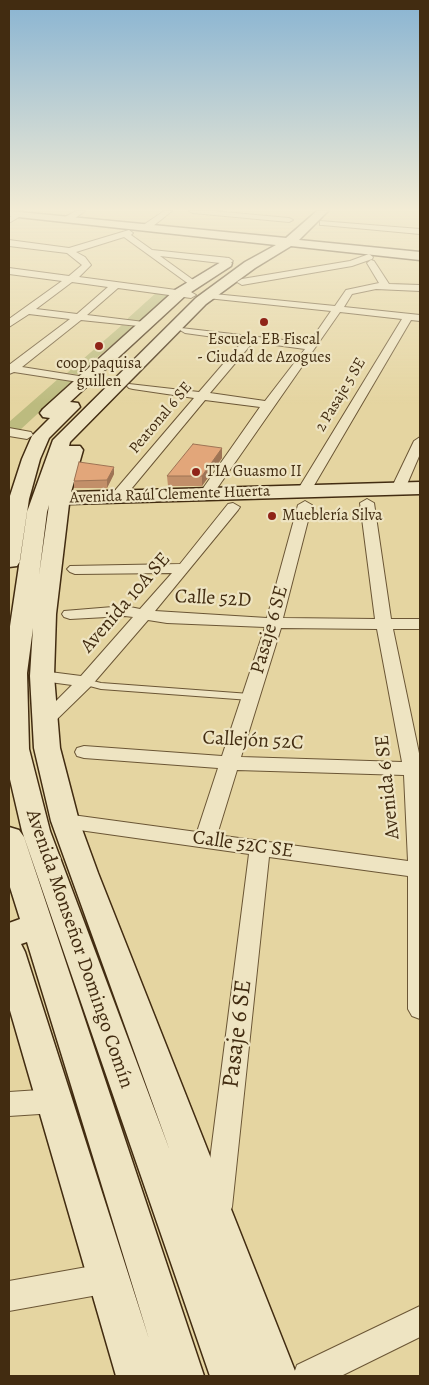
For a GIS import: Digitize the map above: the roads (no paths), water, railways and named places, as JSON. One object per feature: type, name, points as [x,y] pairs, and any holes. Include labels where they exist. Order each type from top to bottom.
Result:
[{"type":"main road","name":"Avenida Monseñor Domingo Comín","points":[[9,561],[31,504],[62,440],[215,276]]},
{"type":"main road","name":"Avenida Monseñor Domingo Comín","points":[[230,276],[144,325],[85,380],[75,397],[41,436],[31,504],[35,656],[45,721],[47,748],[65,821],[275,1376]]},
{"type":"main road","name":"Avenida Monseñor Domingo Comín","points":[[18,451],[26,434],[75,397],[198,293],[242,282],[248,276]]},
{"type":"main road","name":"Avenida Monseñor Domingo Comín","points":[[31,504],[70,461],[77,441],[185,330],[198,293]]},
{"type":"main road","name":"Avenida Raúl Clemente Huerta","points":[[31,504],[232,507],[304,498],[420,488]]},
{"type":"main road","name":"Avenida Raúl Clemente Huerta","points":[[31,504],[117,497],[206,494],[367,503],[420,502]]},
{"type":"main road","name":"Avenida Monseñor Domingo Comín","points":[[35,656],[15,673],[16,749],[36,831],[37,924],[232,1376]]},
{"type":"main road","name":"Avenida Monseñor Domingo Comín","points":[[9,837],[182,1376]]},
{"type":"main road","points":[[37,924],[94,901]]},
{"type":"main road","points":[[9,952],[138,1376]]},
{"type":"street","points":[[31,276],[414,318]]},
{"type":"street","points":[[9,324],[75,276]]},
{"type":"street","points":[[178,276],[198,293]]},
{"type":"street","points":[[242,282],[279,276]]},
{"type":"street","points":[[379,276],[385,285]]},
{"type":"street","points":[[10,369],[79,317],[116,285]]},
{"type":"street","points":[[206,494],[268,405],[312,347],[349,292],[361,288],[385,285],[420,288]]},
{"type":"street","points":[[27,311],[144,325]]},
{"type":"street","name":"2 Pasaje 5 SE","points":[[304,498],[414,318]]},
{"type":"street","points":[[185,330],[312,347]]},
{"type":"street","name":"Peatonal 6 SE","points":[[117,497],[250,338]]},
{"type":"street","points":[[10,369],[85,380]]},
{"type":"street","points":[[132,386],[268,405]]},
{"type":"street","points":[[9,432],[26,434]]},
{"type":"street","points":[[398,489],[420,441]]},
{"type":"street","name":"Pasaje 6 SE","points":[[205,840],[274,623],[304,498]]},
{"type":"street","name":"Avenida 6 SE","points":[[367,503],[384,624],[417,768],[420,1001]]},
{"type":"street","name":"Avenida 10A SE","points":[[45,721],[85,682],[184,568],[232,507]]},
{"type":"street","points":[[75,569],[184,568]]},
{"type":"street","name":"Calle 52D","points":[[70,614],[119,611],[167,618],[274,623],[420,624]]},
{"type":"street","points":[[35,656],[85,682]]},
{"type":"street","name":"Callejón 52C","points":[[84,752],[229,763],[417,768]]},
{"type":"street","name":"Calle 52C SE","points":[[65,821],[419,870]]},
{"type":"street","name":"Pasaje 6 SE","points":[[217,1220],[260,848]]},
{"type":"street","points":[[9,1104],[55,1101]]},
{"type":"street","points":[[9,1296],[109,1278]]},
{"type":"street","points":[[308,1376],[420,1322]]},
{"type":"lane","points":[[31,504],[420,492]]},
{"type":"lane","points":[[85,682],[101,686],[250,697]]},
{"type":"place","name":"Escuela EB Fiscal - Ciudad de Azogues","points":[[264,322]]},
{"type":"place","name":"coop paquisa guillen","points":[[99,346]]},
{"type":"place","name":"TIA Guasmo II","points":[[196,472]]},
{"type":"place","name":"Mueblería Silva","points":[[272,516]]}]
